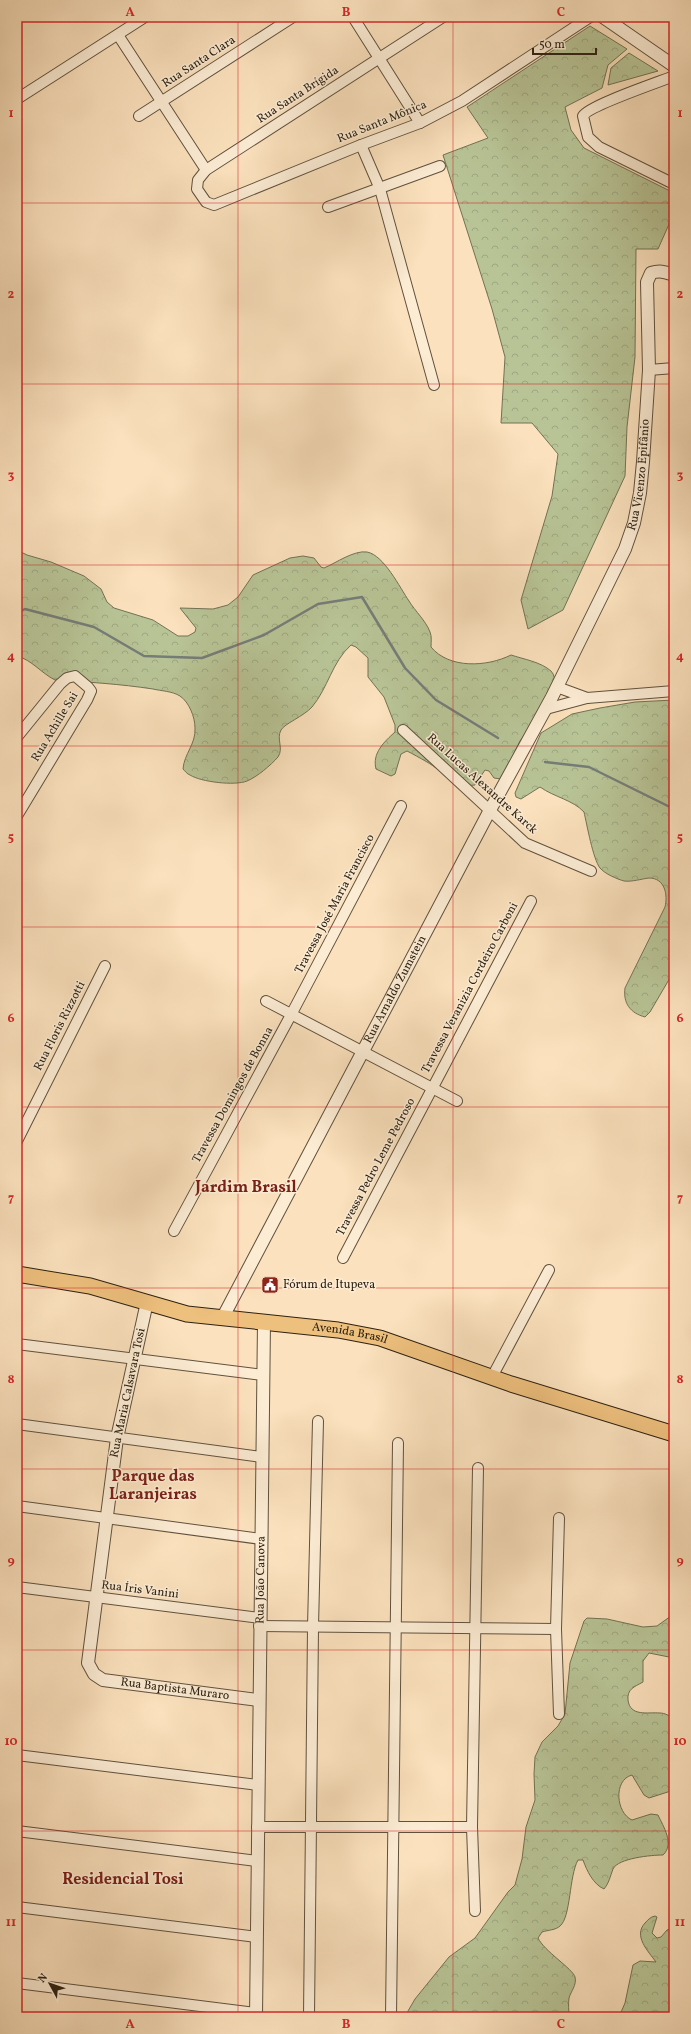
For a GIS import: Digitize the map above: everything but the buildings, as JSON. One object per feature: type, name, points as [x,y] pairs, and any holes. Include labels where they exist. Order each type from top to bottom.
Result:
[{"type":"main road","name":"Avenida Brasil","points":[[17,1274],[90,1286],[187,1314],[338,1330],[380,1338],[492,1377],[674,1434]]},
{"type":"street","points":[[17,99],[145,17]]},
{"type":"street","name":"Rua Santa Clara","points":[[139,116],[293,17]]},
{"type":"street","points":[[353,17],[420,123]]},
{"type":"street","name":"Rua Santa Brígida","points":[[206,170],[443,17]]},
{"type":"street","name":"Rua Santa Mônica","points":[[206,170],[198,180],[197,189],[206,202],[214,205],[361,145],[420,123],[462,101],[590,17]]},
{"type":"street","points":[[603,17],[674,66]]},
{"type":"street","points":[[118,35],[206,170]]},
{"type":"street","points":[[674,76],[585,112],[583,116],[588,137],[599,147],[674,184]]},
{"type":"street","points":[[361,145],[379,189],[434,385]]},
{"type":"street","points":[[328,207],[440,166]]},
{"type":"street","name":"Rua Vicenzo Epifânio","points":[[568,663],[625,549],[634,523],[640,493],[649,370],[647,282],[652,274],[662,271],[674,275]]},
{"type":"street","points":[[649,370],[674,368]]},
{"type":"street","name":"Rua Arnaldo Zumstein","points":[[223,1318],[490,810],[546,709],[568,663]]},
{"type":"street","name":"Rua Achille Sai","points":[[17,736],[60,684],[67,678],[75,676],[91,691],[17,816]]},
{"type":"street","points":[[557,686],[587,698]]},
{"type":"street","points":[[546,709],[587,698],[674,691]]},
{"type":"street","name":"Rua Lucas Alexandre Karck","points":[[403,730],[525,843],[591,871]]},
{"type":"street","name":"Travessa José Maria Francisco","points":[[292,1014],[401,806]]},
{"type":"street","name":"Travessa Veranizia Cordeiro Carboni","points":[[432,1088],[531,902]]},
{"type":"street","name":"Rua Floris Rizzotti","points":[[17,1141],[105,966]]},
{"type":"street","points":[[266,1001],[363,1050],[457,1101]]},
{"type":"street","name":"Travessa Domingos de Bonna","points":[[174,1231],[292,1014]]},
{"type":"street","name":"Travessa Pedro Leme Pedroso","points":[[342,1258],[432,1088]]},
{"type":"street","points":[[492,1377],[549,1270]]},
{"type":"street","name":"Rua Maria Calsavara Tosi","points":[[94,1674],[88,1663],[117,1438],[147,1302]]},
{"type":"street","name":"Rua João Canova","points":[[256,2015],[258,1700],[264,1322]]},
{"type":"street","points":[[17,1344],[263,1375]]},
{"type":"street","points":[[310,2017],[313,1627],[318,1421]]},
{"type":"street","points":[[17,1424],[262,1457]]},
{"type":"street","points":[[391,2017],[398,1443]]},
{"type":"street","points":[[475,1911],[472,1827],[478,1468]]},
{"type":"street","points":[[17,1506],[261,1538]]},
{"type":"street","points":[[559,1518],[556,1629],[559,1714]]},
{"type":"street","name":"Rua Íris Vanini","points":[[17,1587],[96,1597],[260,1622],[313,1627],[556,1629]]},
{"type":"street","name":"Rua Baptista Muraro","points":[[94,1674],[103,1680],[258,1700]]},
{"type":"street","points":[[17,1755],[258,1785]]},
{"type":"street","points":[[258,1827],[472,1827]]},
{"type":"street","points":[[17,1831],[257,1861]]},
{"type":"street","points":[[17,1907],[257,1937]]},
{"type":"street","points":[[17,1983],[256,2015]]},
{"type":"green space","points":[[590,26],[627,49],[608,65],[602,88],[565,107],[571,130],[584,148],[674,193],[674,213],[658,249],[636,249],[635,357],[627,427],[625,476],[563,610],[528,629],[521,600],[552,496],[558,454],[532,423],[501,423],[505,357],[492,309],[443,155],[488,138],[467,107]]},
{"type":"green space","points":[[629,53],[658,71],[608,85],[611,68]]},
{"type":"green space","points":[[17,550],[84,576],[101,589],[107,602],[114,608],[153,620],[178,636],[188,636],[195,632],[196,628],[180,608],[213,609],[228,605],[238,597],[253,575],[290,558],[303,556],[314,558],[321,567],[324,568],[356,553],[367,552],[373,554],[379,559],[391,573],[411,605],[426,624],[431,634],[431,647],[439,654],[448,659],[469,664],[491,662],[511,655],[537,663],[547,668],[551,671],[554,678],[554,687],[544,707],[520,741],[505,775],[501,779],[494,778],[489,771],[485,770],[475,785],[462,784],[407,751],[401,754],[395,774],[391,776],[376,769],[375,763],[377,753],[380,748],[395,732],[395,725],[384,697],[368,677],[368,658],[356,647],[351,645],[339,659],[322,692],[312,707],[281,730],[279,737],[280,754],[268,767],[251,779],[242,782],[227,783],[202,780],[189,775],[183,769],[185,759],[194,739],[195,728],[191,710],[180,696],[170,692],[141,687],[55,680],[27,660],[17,656]]},
{"type":"green space","points":[[674,700],[674,971],[650,1012],[645,1017],[635,1013],[626,1003],[625,988],[665,907],[666,897],[662,884],[659,881],[649,878],[624,881],[611,876],[602,870],[597,864],[590,842],[584,812],[574,804],[540,787],[521,799],[516,797],[515,793],[541,733],[572,714],[635,702]]},
{"type":"green space","points":[[674,1132],[674,1168],[669,1145]]},
{"type":"green space","points":[[674,1606],[674,1661],[669,1657],[649,1653],[643,1661],[643,1682],[630,1691],[628,1700],[629,1705],[636,1711],[645,1713],[662,1713],[674,1719],[674,1790],[649,1798],[644,1795],[632,1775],[626,1778],[619,1790],[620,1804],[623,1811],[632,1820],[651,1814],[658,1815],[667,1835],[668,1846],[663,1855],[636,1858],[616,1865],[604,1889],[594,1881],[583,1860],[578,1860],[575,1867],[564,1921],[556,1928],[542,1932],[538,1938],[541,1943],[569,1969],[575,1977],[575,1985],[569,1998],[569,2017],[407,2017],[408,2011],[415,1999],[449,1957],[475,1938],[508,1892],[515,1885],[522,1859],[526,1827],[535,1800],[535,1757],[542,1742],[558,1726],[565,1714],[570,1663],[584,1621],[587,1618],[607,1619],[643,1627],[657,1626],[671,1616]]},
{"type":"green space","points":[[655,1916],[657,1917],[652,1933],[657,1938],[661,1937],[667,1930],[674,1928],[674,2017],[619,2017],[625,2003],[633,1965],[640,1961],[656,1962],[641,1938],[642,1928],[645,1923],[650,1918]]},
{"type":"waterway","points":[[17,613],[25,609],[94,627],[144,656],[202,658],[264,635],[318,604],[362,597],[405,668],[436,700],[498,738]]},
{"type":"waterway","points":[[545,762],[589,767],[674,809]]},
{"type":"place","name":"Fórum de Itupeva","points":[[270,1285]]},
{"type":"district","name":"Jardim Brasil","points":[[246,1188]]},
{"type":"district","name":"Parque das Laranjeiras","points":[[153,1486]]},
{"type":"district","name":"Residencial Tosi","points":[[123,1880]]}]
